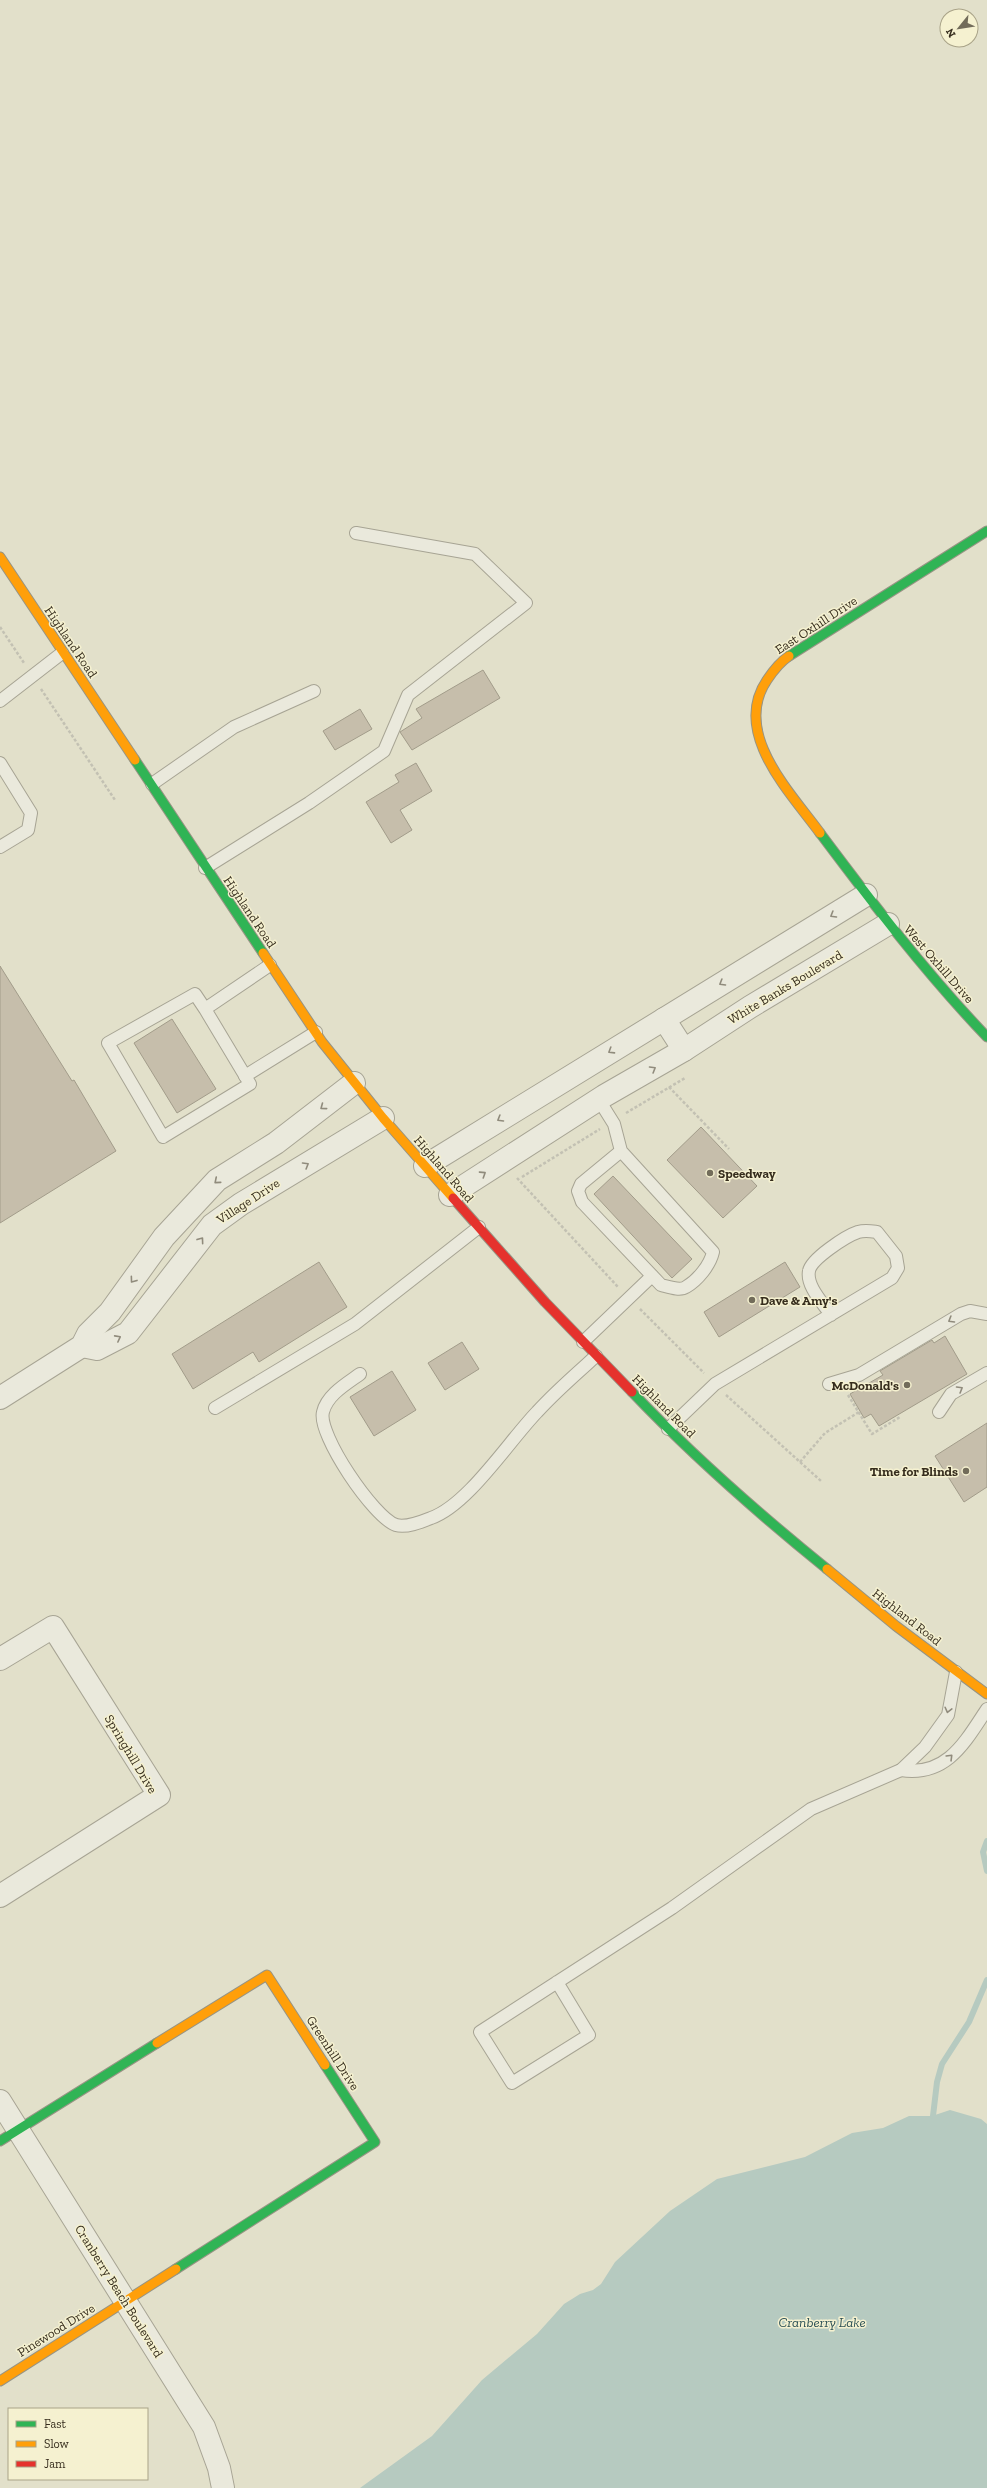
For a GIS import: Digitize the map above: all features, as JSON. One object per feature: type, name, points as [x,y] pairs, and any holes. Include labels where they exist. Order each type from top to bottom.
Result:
[{"type":"main road","name":"East Oxhill Drive","points":[[888,924],[769,764],[760,744],[756,721],[757,696],[768,676],[784,659],[987,531]]},
{"type":"main road","name":"Highland Road","points":[[0,557],[62,653],[152,784],[205,868],[316,1032],[354,1083],[450,1195],[596,1356],[668,1429],[753,1509],[896,1626],[987,1694]]},
{"type":"main road","name":"West Oxhill Drive","points":[[888,924],[937,984],[987,1037]]},
{"type":"main road","name":"Greenhill Drive","points":[[9,2136],[267,1975],[375,2142],[125,2302]]},
{"type":"main road","name":"Pinewood Drive","points":[[0,2381],[125,2302]]},
{"type":"street","points":[[425,1166],[866,895]]},
{"type":"street","name":"White Banks Boulevard","points":[[450,1195],[602,1098],[684,1050],[750,1007],[888,924]]},
{"type":"street","points":[[664,1019],[684,1050]]},
{"type":"street","points":[[586,1067],[602,1098]]},
{"type":"street","points":[[0,1398],[82,1346],[88,1334],[110,1312],[164,1237],[217,1180],[276,1143],[354,1083]]},
{"type":"street","name":"Village Drive","points":[[82,1346],[97,1349],[128,1332],[212,1225],[241,1204],[384,1118]]},
{"type":"street","name":"Springhill Drive","points":[[0,1659],[53,1627],[159,1795],[0,1896]]},
{"type":"street","name":"Cranberry Beach Boulevard","points":[[0,2101],[9,2136],[125,2302],[204,2427],[219,2468],[223,2488]]},
{"type":"lane","points":[[205,868],[309,803],[384,751],[408,695],[526,603],[476,554],[356,533]]},
{"type":"lane","points":[[0,700],[62,653]]},
{"type":"lane","points":[[152,784],[234,727],[314,691]]},
{"type":"lane","points":[[0,763],[31,813],[28,830],[0,847]]},
{"type":"lane","points":[[205,1009],[270,965]]},
{"type":"lane","points":[[195,994],[205,1009],[250,1084],[163,1137],[108,1043],[195,994]]},
{"type":"lane","points":[[246,1076],[316,1032]]},
{"type":"lane","points":[[602,1098],[614,1124],[621,1151],[712,1252],[710,1264],[686,1287],[672,1288],[661,1286],[582,1202],[578,1191],[581,1184],[621,1151]]},
{"type":"lane","points":[[214,1408],[355,1324],[479,1227]]},
{"type":"lane","points":[[668,1429],[715,1384],[831,1315],[892,1278],[898,1268],[896,1256],[877,1232],[865,1230],[856,1233],[819,1256],[812,1264],[809,1271],[810,1282],[831,1315]]},
{"type":"lane","points":[[583,1342],[652,1276]]},
{"type":"lane","points":[[829,1384],[859,1375],[961,1314],[984,1313]]},
{"type":"lane","points":[[360,1374],[342,1387],[327,1402],[322,1414],[324,1430],[360,1492],[382,1517],[397,1525],[412,1525],[433,1518],[470,1489],[536,1413],[596,1356]]},
{"type":"lane","points":[[939,1412],[951,1394],[987,1372]]},
{"type":"lane","points":[[557,1982],[588,2036],[512,2083],[480,2032],[557,1982],[672,1908],[811,1809],[901,1770],[925,1747],[948,1715],[956,1672]]},
{"type":"lane","points":[[901,1770],[915,1772],[940,1766],[967,1739],[987,1709]]},
{"type":"path","points":[[0,627],[115,800]]},
{"type":"path","points":[[669,1087],[729,1149]]},
{"type":"path","points":[[500,1162],[628,1298],[715,1384],[821,1481]]},
{"type":"path","points":[[853,1390],[847,1394],[872,1434],[900,1417]]},
{"type":"path","points":[[800,1462],[825,1433],[859,1412]]},
{"type":"water","name":"Cranberry Lake","points":[[950,2110],[981,2119],[987,2124],[987,2488],[360,2488],[432,2436],[482,2380],[537,2334],[564,2304],[580,2294],[593,2290],[601,2284],[615,2262],[670,2211],[717,2179],[805,2157],[852,2133],[883,2128],[909,2116],[932,2116]]},
{"type":"building","points":[[483,670],[500,698],[412,750],[400,732],[422,718],[416,709]]},
{"type":"building","points":[[360,709],[372,729],[335,750],[323,731]]},
{"type":"building","points":[[416,763],[432,791],[400,810],[412,830],[391,843],[366,802],[399,782],[395,775]]},
{"type":"building","points":[[0,966],[72,1081],[74,1080],[116,1151],[0,1223]]},
{"type":"building","points":[[172,1019],[216,1089],[177,1113],[134,1043]]},
{"type":"building","points":[[701,1127],[757,1186],[723,1218],[667,1160]]},
{"type":"building","points":[[613,1176],[692,1259],[672,1278],[594,1194]]},
{"type":"building","points":[[319,1262],[347,1307],[259,1362],[253,1352],[193,1389],[172,1354]]},
{"type":"building","name":"Dave & Amy's","points":[[785,1262],[800,1287],[719,1337],[704,1312]]},
{"type":"building","name":"McDonald's","points":[[945,1336],[967,1374],[879,1426],[871,1414],[864,1418],[850,1394],[883,1375],[880,1371],[932,1340],[934,1343]]},
{"type":"building","points":[[462,1342],[479,1369],[445,1390],[428,1363]]},
{"type":"building","points":[[392,1371],[416,1410],[374,1436],[350,1397]]},
{"type":"building","name":"Time for Blinds","points":[[987,1423],[987,1487],[964,1502],[935,1456]]},
{"type":"waterway","points":[[987,1841],[983,1852],[987,1871]]},
{"type":"waterway","points":[[933,2116],[937,2082],[942,2064],[969,2022],[987,1980]]},
{"type":"traffic: fast","points":[[789,656],[987,531]]},
{"type":"traffic: fast","points":[[135,760],[263,953]]},
{"type":"traffic: fast","points":[[820,833],[921,963],[987,1037]]},
{"type":"traffic: fast","points":[[632,1392],[655,1416],[727,1484],[827,1569]]},
{"type":"traffic: fast","points":[[0,2141],[157,2043]]},
{"type":"traffic: fast","points":[[176,2269],[375,2142],[325,2065]]},
{"type":"traffic: slow","points":[[0,557],[135,760]]},
{"type":"traffic: slow","points":[[789,656],[777,667],[767,680],[758,700],[756,721],[760,741],[769,761],[794,800],[820,833]]},
{"type":"traffic: slow","points":[[263,953],[322,1042],[383,1118],[453,1198]]},
{"type":"traffic: slow","points":[[827,1569],[896,1626],[987,1694]]},
{"type":"traffic: slow","points":[[157,2043],[267,1975],[325,2065]]},
{"type":"traffic: slow","points":[[0,2381],[176,2269]]},
{"type":"traffic: jam","points":[[453,1198],[545,1302],[632,1392]]},
{"type":"place","name":"Speedway","points":[[710,1173]]},
{"type":"place","name":"Dave & Amy's","points":[[752,1300]]},
{"type":"place","name":"McDonald's","points":[[907,1385]]},
{"type":"place","name":"Time for Blinds","points":[[966,1471]]}]
